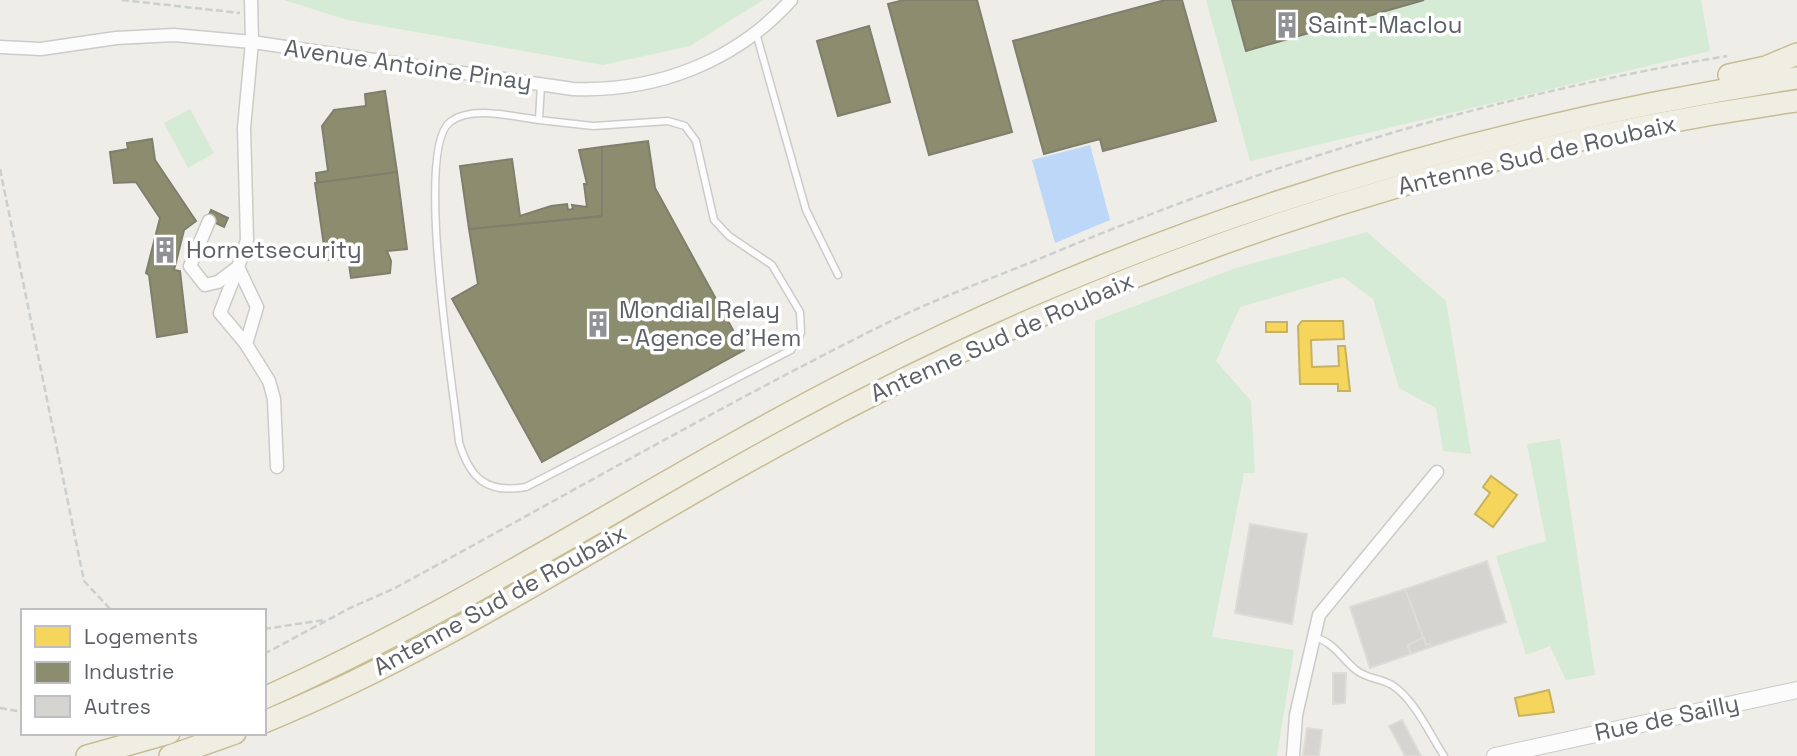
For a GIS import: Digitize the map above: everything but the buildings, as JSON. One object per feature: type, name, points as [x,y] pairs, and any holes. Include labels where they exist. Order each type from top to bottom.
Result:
[{"type":"highway","points":[[1511,134],[1569,108],[1766,67],[1797,54]]},
{"type":"highway","name":"Antenne Sud de Roubaix","points":[[266,697],[398,634],[779,420],[975,320],[1206,226],[1365,173],[1511,134],[1629,107],[1797,78]]},
{"type":"highway","name":"Antenne Sud de Roubaix","points":[[266,721],[445,634],[789,439],[909,377],[1026,322],[1154,269],[1287,222],[1455,171],[1612,134],[1797,101]]},
{"type":"highway","points":[[88,756],[162,735]]},
{"type":"highway","points":[[170,756],[229,735]]},
{"type":"street","points":[[251,0],[252,42],[244,128],[248,228],[238,267],[220,313],[246,344],[269,381],[274,399],[277,467]]},
{"type":"street","name":"Avenue Antoine Pinay","points":[[0,47],[41,49],[144,36],[252,42],[541,84],[611,90],[654,82],[696,68],[756,33],[791,0]]},
{"type":"street","points":[[208,221],[190,265],[195,276],[205,285],[218,282],[238,267]]},
{"type":"street","points":[[238,267],[257,307],[246,344]]},
{"type":"street","points":[[1293,756],[1296,716],[1319,615],[1437,472]]},
{"type":"street","name":"Rue de Sailly","points":[[1495,756],[1797,691]]},
{"type":"lane","points":[[756,33],[806,211],[838,275]]},
{"type":"lane","points":[[539,120],[541,84]]},
{"type":"lane","points":[[464,115],[539,120],[593,126],[668,121],[685,126],[696,141],[714,220],[729,236],[772,265],[800,312],[802,324],[799,341],[791,350],[526,487],[509,490],[493,488],[475,476],[466,464],[459,442],[433,210],[438,140],[447,124],[464,115]]},
{"type":"lane","points":[[1314,637],[1328,640],[1363,676],[1392,685],[1411,703],[1444,756]]},
{"type":"path","points":[[122,0],[237,11],[251,25]]},
{"type":"path","points":[[0,169],[84,581],[110,609]]},
{"type":"path","points":[[266,629],[327,620]]},
{"type":"path","points":[[0,708],[21,712]]},
{"type":"green space","points":[[284,0],[763,0],[690,46],[603,65],[348,20]]},
{"type":"green space","points":[[1206,0],[1232,0],[1246,50],[1424,0],[1701,0],[1710,51],[1250,161]]},
{"type":"green space","points":[[190,109],[214,153],[188,168],[164,123]]},
{"type":"green space","points":[[1367,232],[1446,301],[1471,454],[1443,451],[1436,408],[1399,388],[1373,299],[1343,277],[1240,307],[1216,361],[1251,401],[1255,473],[1244,473],[1212,637],[1294,650],[1277,756],[1095,756],[1095,321],[1236,268]]},
{"type":"green space","points":[[1560,439],[1595,675],[1566,680],[1550,646],[1526,655],[1496,556],[1546,541],[1527,444]]},
{"type":"water","points":[[1090,145],[1110,220],[1055,243],[1032,160]]},
{"type":"place","name":"Saint-Maclou","points":[[1287,25]]},
{"type":"place","name":"Hornetsecurity","points":[[165,250]]},
{"type":"place","name":"Mondial Relay - Agence d'Hem","points":[[598,324]]}]
